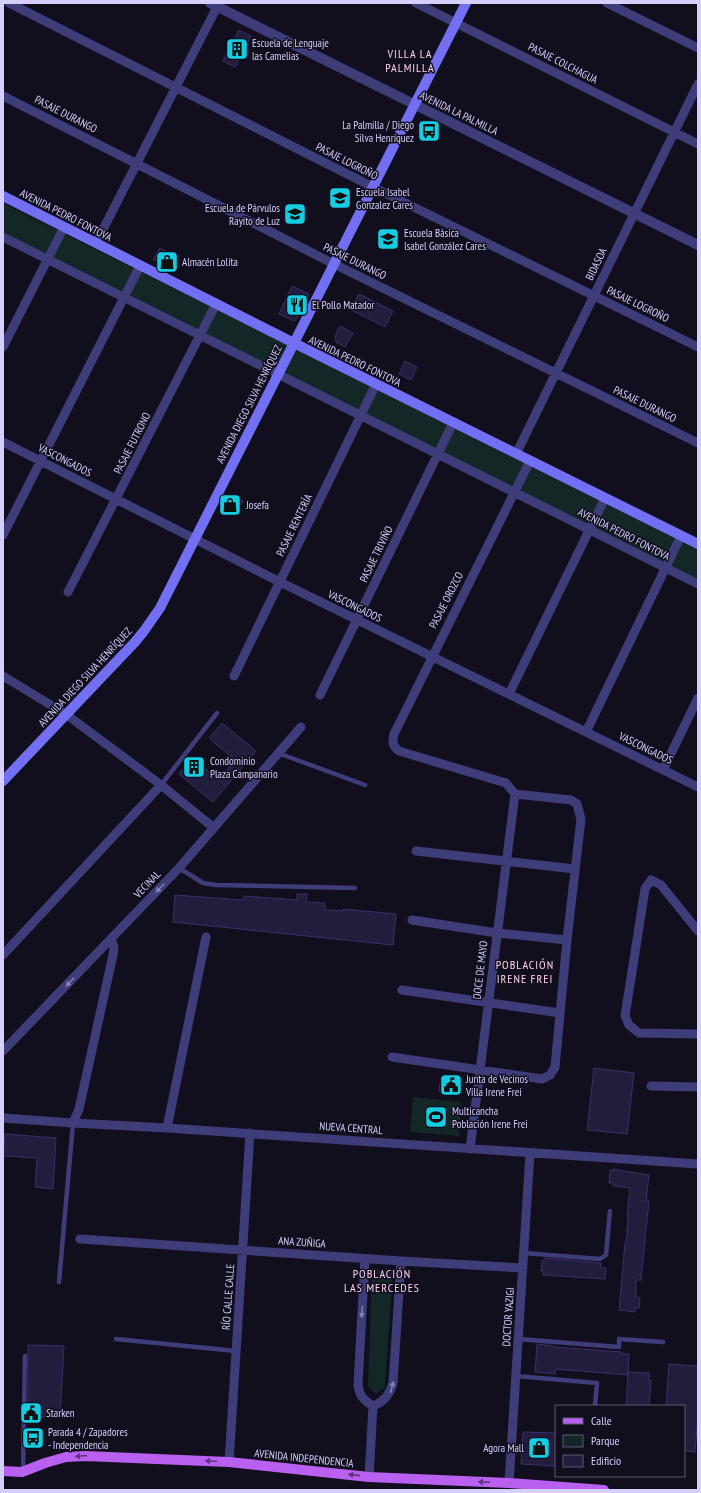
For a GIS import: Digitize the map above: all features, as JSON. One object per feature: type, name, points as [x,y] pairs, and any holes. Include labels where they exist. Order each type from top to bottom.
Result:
[{"type":"main road","name":"AVENIDA DIEGO SILVA HENRÍQUEZ","points":[[3,781],[135,642],[167,596],[466,3]]},
{"type":"main road","name":"AVENIDA PEDRO FONTOVA","points":[[3,196],[453,423],[698,544]]},
{"type":"main road","name":"AVENIDA INDEPENDENCIA","points":[[3,1471],[22,1472],[66,1457],[85,1456],[230,1462],[369,1477],[509,1483],[523,1487],[604,1490]]},
{"type":"street","name":"PASAJE LOGROÑO","points":[[9,3],[372,187],[698,347]]},
{"type":"street","name":"PASAJE COLCHAGUA","points":[[416,3],[698,144]]},
{"type":"street","points":[[607,3],[698,48]]},
{"type":"street","points":[[96,244],[176,88],[216,4]]},
{"type":"street","name":"AVENIDA LA PALMILLA","points":[[216,4],[698,245]]},
{"type":"street","name":"BIDASOA","points":[[516,454],[698,84]]},
{"type":"street","name":"PASAJE DURANGO","points":[[3,96],[334,264],[698,443]]},
{"type":"street","points":[[3,347],[64,227]]},
{"type":"street","name":"AVENIDA PEDRO FONTOVA","points":[[3,237],[698,584]]},
{"type":"street","points":[[3,535],[140,266]]},
{"type":"street","name":"PASAJE FUTRONO","points":[[68,592],[216,304]]},
{"type":"street","name":"PASAJE RENTERÍA","points":[[234,676],[376,384]]},
{"type":"street","name":"PASAJE TRIVIÑO","points":[[320,695],[453,423]]},
{"type":"street","name":"VASCONGADOS","points":[[3,442],[194,540],[698,787]]},
{"type":"street","name":"PASAJE OROZCO","points":[[515,794],[506,783],[399,751],[393,745],[393,738],[530,461]]},
{"type":"street","points":[[509,694],[605,498]]},
{"type":"street","points":[[586,732],[681,536]]},
{"type":"street","points":[[3,676],[67,715],[161,785],[214,828]]},
{"type":"street","points":[[663,770],[698,698]]},
{"type":"street","name":"VECINAL","points":[[3,1051],[179,868],[301,727]]},
{"type":"street","points":[[3,955],[161,785]]},
{"type":"street","points":[[392,1057],[542,1078],[550,1076],[555,1067],[566,940],[581,819],[577,804],[571,800],[515,794]]},
{"type":"street","name":"DOCE DE MAYO","points":[[470,1149],[515,794]]},
{"type":"street","points":[[416,850],[506,862],[575,869]]},
{"type":"street","points":[[698,931],[661,885],[651,880],[645,889],[625,1016],[629,1025],[639,1033],[698,1034]]},
{"type":"street","points":[[412,920],[497,933],[566,940]]},
{"type":"street","points":[[167,1128],[206,937]]},
{"type":"street","points":[[73,1123],[79,1109],[113,955],[114,947],[111,939]]},
{"type":"street","points":[[402,990],[560,1013]]},
{"type":"street","points":[[651,1086],[698,1088]]},
{"type":"street","name":"NUEVA CENTRAL","points":[[3,1118],[698,1164]]},
{"type":"street","name":"RÍO CALLE CALLE","points":[[230,1462],[250,1134]]},
{"type":"street","name":"DOCTOR YAZIGI","points":[[509,1483],[530,1153]]},
{"type":"street","name":"ANA ZUÑIGA","points":[[80,1239],[365,1259],[523,1268]]},
{"type":"street","points":[[365,1259],[358,1384],[359,1392],[364,1400],[373,1406]]},
{"type":"street","points":[[373,1406],[381,1403],[390,1394],[393,1383],[401,1261]]},
{"type":"street","points":[[369,1477],[373,1406]]},
{"type":"lane","points":[[161,785],[216,713]]},
{"type":"lane","points":[[278,753],[365,785]]},
{"type":"lane","points":[[179,868],[203,883],[216,885],[356,888]]},
{"type":"lane","points":[[59,1282],[73,1123]]},
{"type":"lane","points":[[524,1253],[600,1259],[606,1255],[610,1212]]},
{"type":"lane","points":[[116,1339],[236,1351]]},
{"type":"lane","points":[[518,1339],[619,1347],[619,1339],[663,1342]]},
{"type":"lane","points":[[22,1472],[25,1356]]},
{"type":"lane","points":[[516,1376],[597,1383],[595,1405]]},
{"type":"green space","points":[[3,203],[698,550],[698,582],[3,235]]},
{"type":"green space","name":"Multicancha Población Irene Frei","points":[[413,1097],[462,1102],[459,1136],[410,1132]]},
{"type":"green space","points":[[372,1269],[393,1271],[385,1387],[376,1394],[368,1386]]},
{"type":"building","name":"Escuela de Lenguaje las Camelias","points":[[239,30],[251,36],[235,67],[223,61]]},
{"type":"building","points":[[160,248],[177,257],[171,269],[153,260]]},
{"type":"building","points":[[292,286],[309,294],[294,321],[279,314]]},
{"type":"building","points":[[359,294],[393,311],[385,327],[351,310]]},
{"type":"building","points":[[340,326],[353,333],[345,347],[336,342],[335,336]]},
{"type":"building","points":[[405,361],[417,367],[411,380],[399,374]]},
{"type":"building","points":[[229,494],[243,501],[237,511],[224,504]]},
{"type":"building","name":"Condominio Plaza Campanario","points":[[222,723],[256,751],[213,802],[179,774],[192,758],[219,780],[235,760],[209,738]]},
{"type":"building","points":[[297,894],[307,894],[306,902],[325,903],[325,910],[343,911],[343,909],[396,914],[393,945],[173,922],[175,895],[243,900],[244,896],[297,900]]},
{"type":"building","points":[[594,1068],[634,1073],[627,1134],[587,1130]]},
{"type":"building","name":"Junta de Vecinos Villa Irene Frei","points":[[441,1077],[462,1079],[461,1093],[439,1091]]},
{"type":"building","points":[[5,1134],[56,1138],[53,1189],[35,1187],[37,1158],[3,1156]]},
{"type":"building","points":[[613,1169],[649,1175],[646,1201],[649,1201],[641,1280],[636,1280],[636,1297],[640,1298],[639,1308],[635,1308],[635,1312],[619,1310],[630,1188],[613,1186],[613,1183],[609,1183],[610,1170],[613,1171]]},
{"type":"building","points":[[545,1258],[601,1263],[601,1268],[606,1268],[605,1279],[543,1275],[544,1271],[541,1271],[542,1261]]},
{"type":"building","points":[[537,1344],[553,1347],[622,1352],[622,1354],[629,1354],[628,1375],[556,1369],[555,1374],[535,1372]]},
{"type":"building","points":[[28,1345],[64,1346],[60,1418],[28,1416]]},
{"type":"building","points":[[669,1364],[698,1366],[698,1414],[695,1452],[685,1451],[685,1405],[666,1405]]},
{"type":"building","points":[[628,1372],[649,1373],[649,1380],[651,1380],[649,1405],[626,1405]]},
{"type":"building","name":"Agora Mall","points":[[523,1432],[555,1433],[555,1466],[521,1464]]},
{"type":"place","name":"Escuela de Lenguaje las Camelias","points":[[237,49]]},
{"type":"place","name":"La Palmilla / Diego Silva Henríquez","points":[[429,131]]},
{"type":"place","name":"Escuela Isabel Gonzalez Cares","points":[[340,198]]},
{"type":"place","name":"Escuela de Párvulos Rayito de Luz","points":[[295,214]]},
{"type":"place","name":"Escuela Básica Isabel González Cares","points":[[388,239]]},
{"type":"place","name":"Almacén Lolita","points":[[167,262]]},
{"type":"place","name":"El Pollo Matador","points":[[297,305]]},
{"type":"place","name":"Josefa","points":[[230,505]]},
{"type":"place","name":"Condominio Plaza Campanario","points":[[194,767]]},
{"type":"place","name":"Junta de Vecinos Villa Irene Frei","points":[[451,1085]]},
{"type":"place","name":"Multicancha Población Irene Frei","points":[[436,1117]]},
{"type":"place","name":"Starken","points":[[31,1413]]},
{"type":"place","name":"Parada 4 / Zapadores - Independencia","points":[[33,1438]]},
{"type":"place","name":"Agora Mall","points":[[539,1448]]},
{"type":"district","name":"VILLA LA PALMILLA","points":[[410,60]]},
{"type":"district","name":"POBLACIÓN IRENE FREI","points":[[525,971]]},
{"type":"district","name":"POBLACIÓN LAS MERCEDES","points":[[382,1280]]}]
